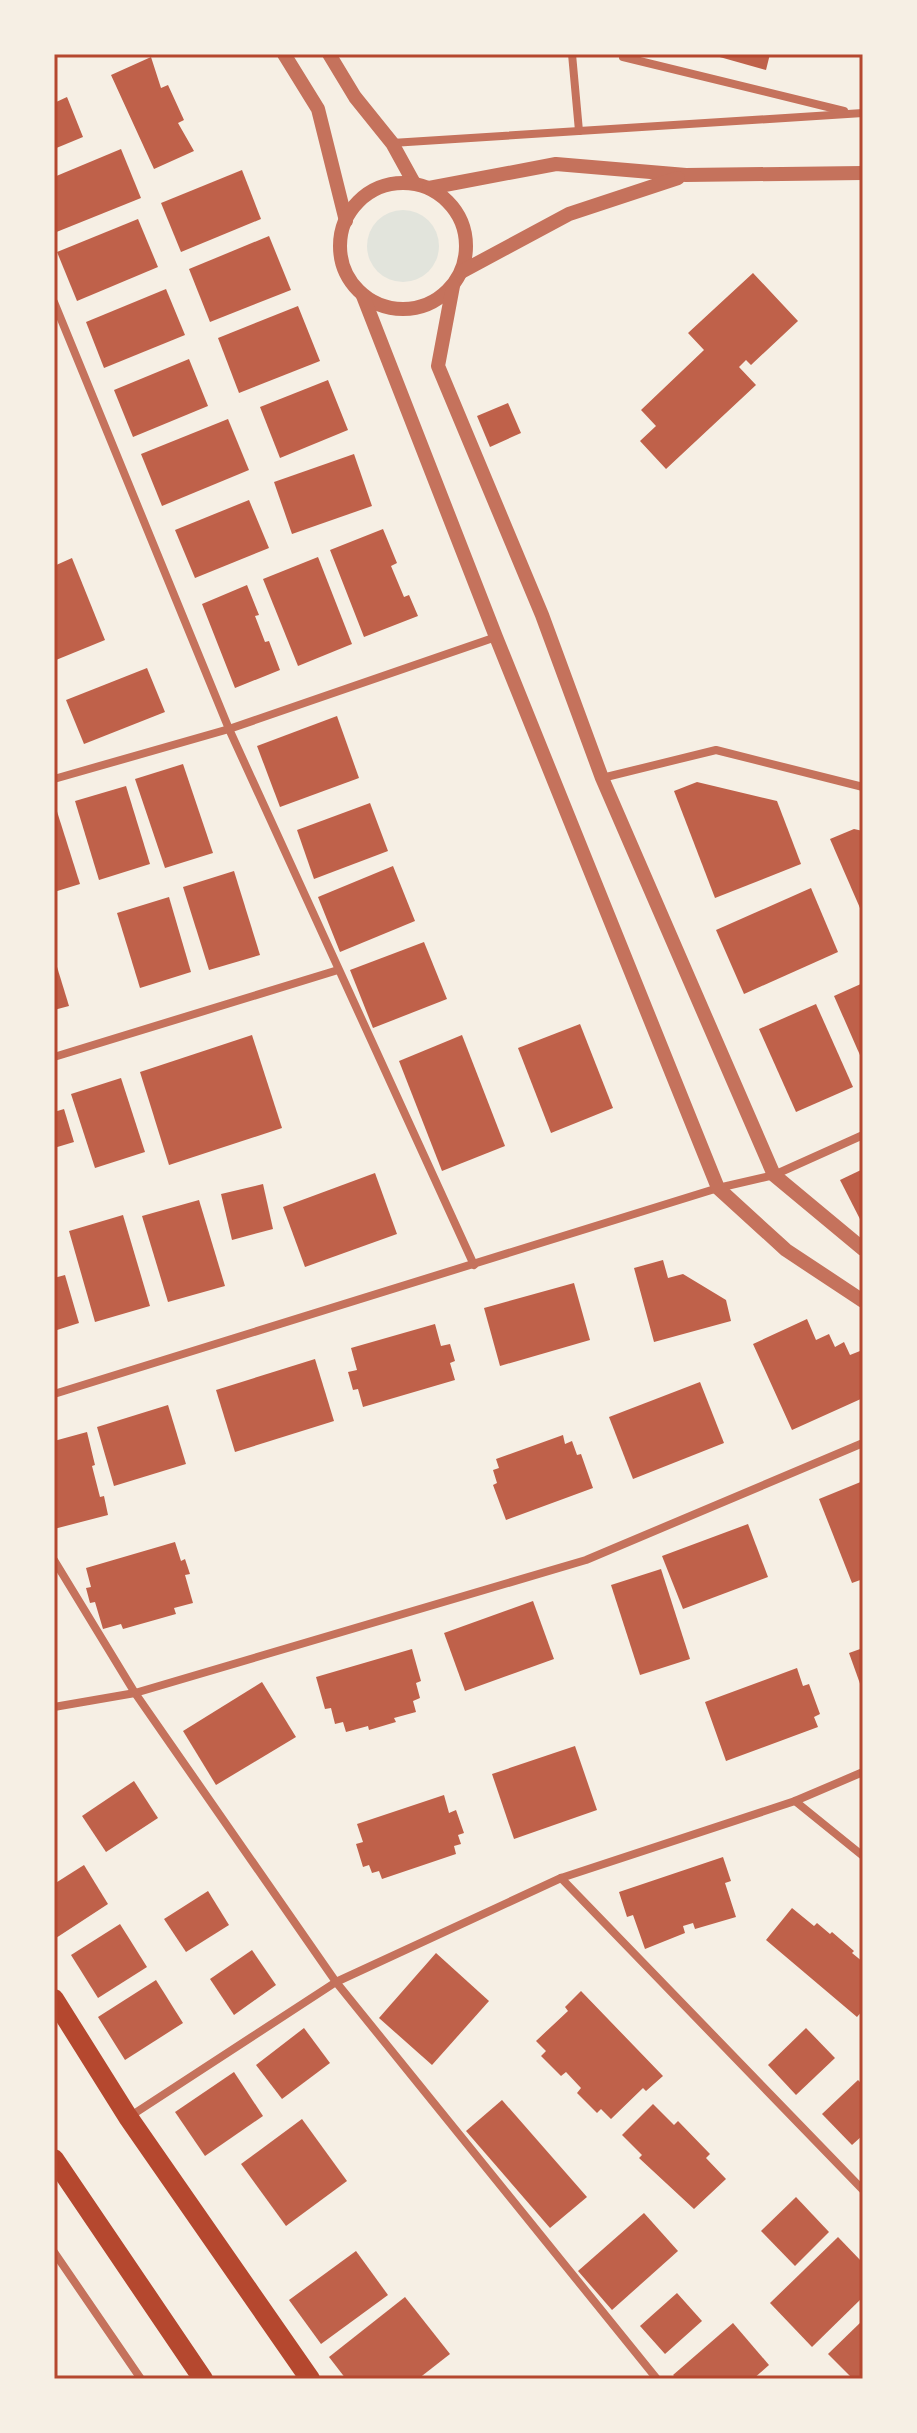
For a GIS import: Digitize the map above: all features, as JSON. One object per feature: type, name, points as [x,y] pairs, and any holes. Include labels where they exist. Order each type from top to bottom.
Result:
[{"type":"highway","points":[[54,1999],[128,2117],[310,2379]]},
{"type":"highway","points":[[54,2159],[203,2379]]},
{"type":"street","points":[[284,54],[318,109],[346,221]]},
{"type":"street","points":[[329,54],[355,97],[392,143],[414,183]]},
{"type":"street","points":[[572,54],[579,131]]},
{"type":"street","points":[[623,57],[858,113]]},
{"type":"street","points":[[392,143],[858,113]]},
{"type":"street","points":[[429,188],[556,164],[686,175],[863,173]]},
{"type":"street","points":[[461,272],[569,214],[686,175]]},
{"type":"street","points":[[453,286],[426,306],[410,309],[393,309],[363,296],[352,284],[340,253],[341,237],[354,207],[366,195],[381,187],[414,183],[429,188],[449,203],[462,223],[467,240],[466,256],[453,286],[438,366],[542,615],[602,778],[774,1175],[863,1249]]},
{"type":"street","points":[[363,296],[496,637],[718,1188],[786,1250],[863,1301]]},
{"type":"street","points":[[54,302],[229,729],[474,1265]]},
{"type":"street","points":[[54,779],[229,729],[496,637]]},
{"type":"street","points":[[602,778],[716,750],[863,787]]},
{"type":"street","points":[[54,1057],[338,970]]},
{"type":"street","points":[[54,1394],[718,1188],[774,1175],[863,1135]]},
{"type":"street","points":[[54,1707],[135,1693],[586,1560],[863,1443]]},
{"type":"street","points":[[54,1560],[135,1693],[336,1982],[657,2379]]},
{"type":"street","points":[[128,2117],[336,1982],[561,1878],[795,1801],[863,1772]]},
{"type":"street","points":[[795,1801],[863,1856]]},
{"type":"street","points":[[561,1878],[863,2190]]},
{"type":"street","points":[[54,2252],[141,2379]]},
{"type":"shaded area","points":[[403,210],[423,216],[433,226],[439,246],[433,266],[423,276],[403,282],[383,276],[373,266],[367,246],[373,226],[383,216]]},
{"type":"building","points":[[709,54],[770,54],[766,70]]},
{"type":"building","points":[[151,57],[161,88],[168,85],[184,120],[178,123],[194,151],[154,169],[111,75]]},
{"type":"building","points":[[67,97],[83,137],[54,149],[54,103]]},
{"type":"building","points":[[121,149],[141,198],[54,233],[54,177]]},
{"type":"building","points":[[242,170],[261,219],[181,252],[161,203]]},
{"type":"building","points":[[138,219],[158,267],[77,301],[57,252]]},
{"type":"building","points":[[269,236],[291,290],[210,322],[189,269]]},
{"type":"building","points":[[753,273],[798,321],[751,365],[746,360],[739,367],[756,385],[666,469],[640,441],[656,426],[641,410],[704,350],[688,333]]},
{"type":"building","points":[[166,289],[185,335],[104,368],[86,322]]},
{"type":"building","points":[[298,306],[320,361],[239,393],[218,338]]},
{"type":"building","points":[[189,359],[208,406],[133,437],[114,390]]},
{"type":"building","points":[[328,380],[348,430],[280,458],[260,407]]},
{"type":"building","points":[[508,403],[521,433],[490,447],[477,416]]},
{"type":"building","points":[[228,419],[249,470],[162,506],[141,454]]},
{"type":"building","points":[[354,454],[372,506],[292,534],[274,482]]},
{"type":"building","points":[[249,500],[269,548],[195,578],[175,530]]},
{"type":"building","points":[[383,529],[397,563],[391,566],[404,597],[409,595],[418,616],[364,637],[330,550]]},
{"type":"building","points":[[318,557],[352,644],[298,666],[263,579]]},
{"type":"building","points":[[72,558],[105,640],[56,660],[54,566]]},
{"type":"building","points":[[247,585],[259,615],[255,616],[265,642],[269,641],[280,670],[235,688],[202,604]]},
{"type":"building","points":[[147,668],[165,712],[84,744],[66,700]]},
{"type":"building","points":[[337,716],[359,778],[280,807],[257,746]]},
{"type":"building","points":[[183,764],[213,853],[165,868],[135,779]]},
{"type":"building","points":[[697,782],[777,801],[801,864],[715,898],[674,791]]},
{"type":"building","points":[[126,786],[150,864],[99,880],[75,801]]},
{"type":"building","points":[[54,802],[80,884],[54,892]]},
{"type":"building","points":[[370,803],[388,851],[314,879],[297,830]]},
{"type":"building","points":[[854,829],[863,831],[863,915],[830,839]]},
{"type":"building","points":[[393,866],[415,921],[340,952],[318,897]]},
{"type":"building","points":[[234,871],[260,955],[209,970],[183,887]]},
{"type":"building","points":[[811,888],[838,952],[744,994],[716,930]]},
{"type":"building","points":[[169,897],[191,972],[140,988],[117,913]]},
{"type":"building","points":[[424,942],[447,999],[373,1028],[350,970]]},
{"type":"building","points":[[54,957],[69,1006],[54,1010]]},
{"type":"building","points":[[863,983],[863,1062],[834,996]]},
{"type":"building","points":[[816,1004],[853,1087],[796,1112],[759,1029]]},
{"type":"building","points":[[580,1024],[613,1108],[551,1133],[518,1048]]},
{"type":"building","points":[[252,1035],[282,1128],[169,1165],[140,1072]]},
{"type":"building","points":[[462,1035],[505,1146],[442,1171],[399,1061]]},
{"type":"building","points":[[121,1078],[145,1152],[95,1168],[71,1094]]},
{"type":"building","points":[[64,1109],[74,1142],[54,1148],[54,1112]]},
{"type":"building","points":[[863,1169],[863,1225],[840,1180]]},
{"type":"building","points":[[375,1173],[397,1234],[305,1267],[283,1207]]},
{"type":"building","points":[[263,1184],[273,1229],[232,1240],[221,1194]]},
{"type":"building","points":[[199,1200],[225,1286],[168,1302],[142,1216]]},
{"type":"building","points":[[123,1215],[150,1306],[95,1322],[69,1231]]},
{"type":"building","points":[[663,1260],[668,1278],[683,1274],[726,1300],[731,1321],[654,1342],[634,1268]]},
{"type":"building","points":[[65,1275],[79,1323],[54,1331],[54,1278]]},
{"type":"building","points":[[574,1283],[590,1340],[500,1366],[484,1308]]},
{"type":"building","points":[[807,1319],[816,1340],[829,1334],[835,1347],[844,1342],[850,1355],[860,1351],[863,1358],[863,1398],[792,1430],[753,1344]]},
{"type":"building","points":[[435,1324],[441,1346],[450,1344],[455,1361],[450,1363],[455,1380],[363,1407],[358,1389],[353,1390],[348,1372],[357,1370],[351,1348]]},
{"type":"building","points":[[315,1359],[334,1421],[235,1452],[216,1390]]},
{"type":"building","points":[[700,1382],[724,1443],[633,1479],[609,1417]]},
{"type":"building","points":[[168,1405],[186,1464],[114,1486],[97,1427]]},
{"type":"building","points":[[87,1432],[95,1465],[92,1466],[108,1515],[54,1529],[54,1441]]},
{"type":"building","points":[[563,1435],[565,1444],[572,1441],[577,1455],[581,1454],[593,1488],[506,1520],[493,1485],[497,1483],[493,1470],[499,1468],[496,1459]]},
{"type":"building","points":[[863,1481],[863,1579],[852,1583],[819,1499]]},
{"type":"building","points":[[748,1524],[768,1577],[683,1609],[662,1556]]},
{"type":"building","points":[[175,1542],[181,1561],[185,1559],[190,1574],[185,1575],[193,1603],[174,1608],[176,1614],[123,1629],[121,1624],[103,1629],[95,1602],[90,1603],[86,1588],[91,1587],[86,1568]]},
{"type":"building","points":[[661,1569],[690,1659],[640,1675],[611,1585]]},
{"type":"building","points":[[533,1601],[554,1659],[465,1691],[444,1633]]},
{"type":"building","points":[[863,1648],[863,1692],[849,1653]]},
{"type":"building","points":[[412,1649],[421,1681],[416,1683],[420,1698],[413,1701],[416,1712],[369,1730],[368,1726],[346,1732],[343,1722],[335,1724],[331,1708],[325,1709],[316,1677]]},
{"type":"building","points":[[797,1668],[803,1686],[809,1684],[820,1714],[814,1717],[818,1727],[726,1761],[705,1702]]},
{"type":"building","points":[[262,1682],[296,1737],[216,1785],[183,1731]]},
{"type":"building","points":[[575,1746],[597,1810],[514,1839],[492,1774]]},
{"type":"building","points":[[134,1781],[158,1818],[106,1852],[82,1816]]},
{"type":"building","points":[[444,1795],[449,1813],[456,1810],[464,1833],[458,1835],[461,1844],[454,1846],[456,1854],[382,1879],[379,1871],[372,1873],[369,1865],[363,1867],[356,1844],[363,1842],[357,1824]]},
{"type":"building","points":[[723,1857],[731,1881],[725,1883],[736,1917],[695,1929],[693,1923],[683,1926],[685,1933],[645,1949],[633,1915],[627,1917],[619,1892]]},
{"type":"building","points":[[84,1865],[108,1904],[56,1938],[54,1884]]},
{"type":"building","points":[[208,1891],[229,1925],[186,1952],[164,1919]]},
{"type":"building","points":[[792,1908],[814,1926],[817,1923],[830,1934],[832,1932],[863,1962],[863,2010],[857,2017],[766,1940]]},
{"type":"building","points":[[120,1924],[147,1967],[98,1998],[71,1955]]},
{"type":"building","points":[[252,1950],[276,1985],[234,2015],[210,1979]]},
{"type":"building","points":[[436,1953],[489,2001],[432,2065],[379,2018]]},
{"type":"building","points":[[156,1980],[183,2023],[125,2060],[98,2017]]},
{"type":"building","points":[[581,1991],[663,2076],[646,2091],[643,2088],[611,2119],[601,2109],[597,2113],[577,2093],[581,2088],[566,2072],[561,2076],[541,2056],[546,2051],[536,2041],[568,2011],[565,2007]]},
{"type":"building","points":[[304,2028],[330,2063],[282,2099],[256,2065]]},
{"type":"building","points":[[806,2028],[835,2058],[796,2095],[768,2065]]},
{"type":"building","points":[[234,2072],[263,2116],[205,2156],[175,2112]]},
{"type":"building","points":[[858,2080],[863,2085],[863,2135],[852,2145],[822,2114]]},
{"type":"building","points":[[502,2100],[587,2197],[550,2228],[466,2131]]},
{"type":"building","points":[[653,2104],[674,2125],[678,2121],[710,2154],[706,2158],[726,2179],[694,2209],[639,2158],[642,2155],[622,2135]]},
{"type":"building","points":[[302,2119],[347,2181],[286,2226],[241,2164]]},
{"type":"building","points":[[796,2197],[829,2232],[795,2266],[761,2231]]},
{"type":"building","points":[[644,2213],[678,2251],[612,2310],[578,2271]]},
{"type":"building","points":[[838,2237],[863,2263],[863,2297],[812,2347],[770,2303]]},
{"type":"building","points":[[356,2251],[388,2295],[321,2344],[289,2300]]},
{"type":"building","points":[[677,2293],[702,2321],[665,2354],[640,2326]]},
{"type":"building","points":[[405,2297],[450,2354],[418,2379],[346,2379],[329,2357]]},
{"type":"building","points":[[863,2320],[863,2379],[853,2379],[828,2354]]},
{"type":"building","points":[[733,2323],[769,2365],[753,2379],[677,2379],[673,2375]]}]
